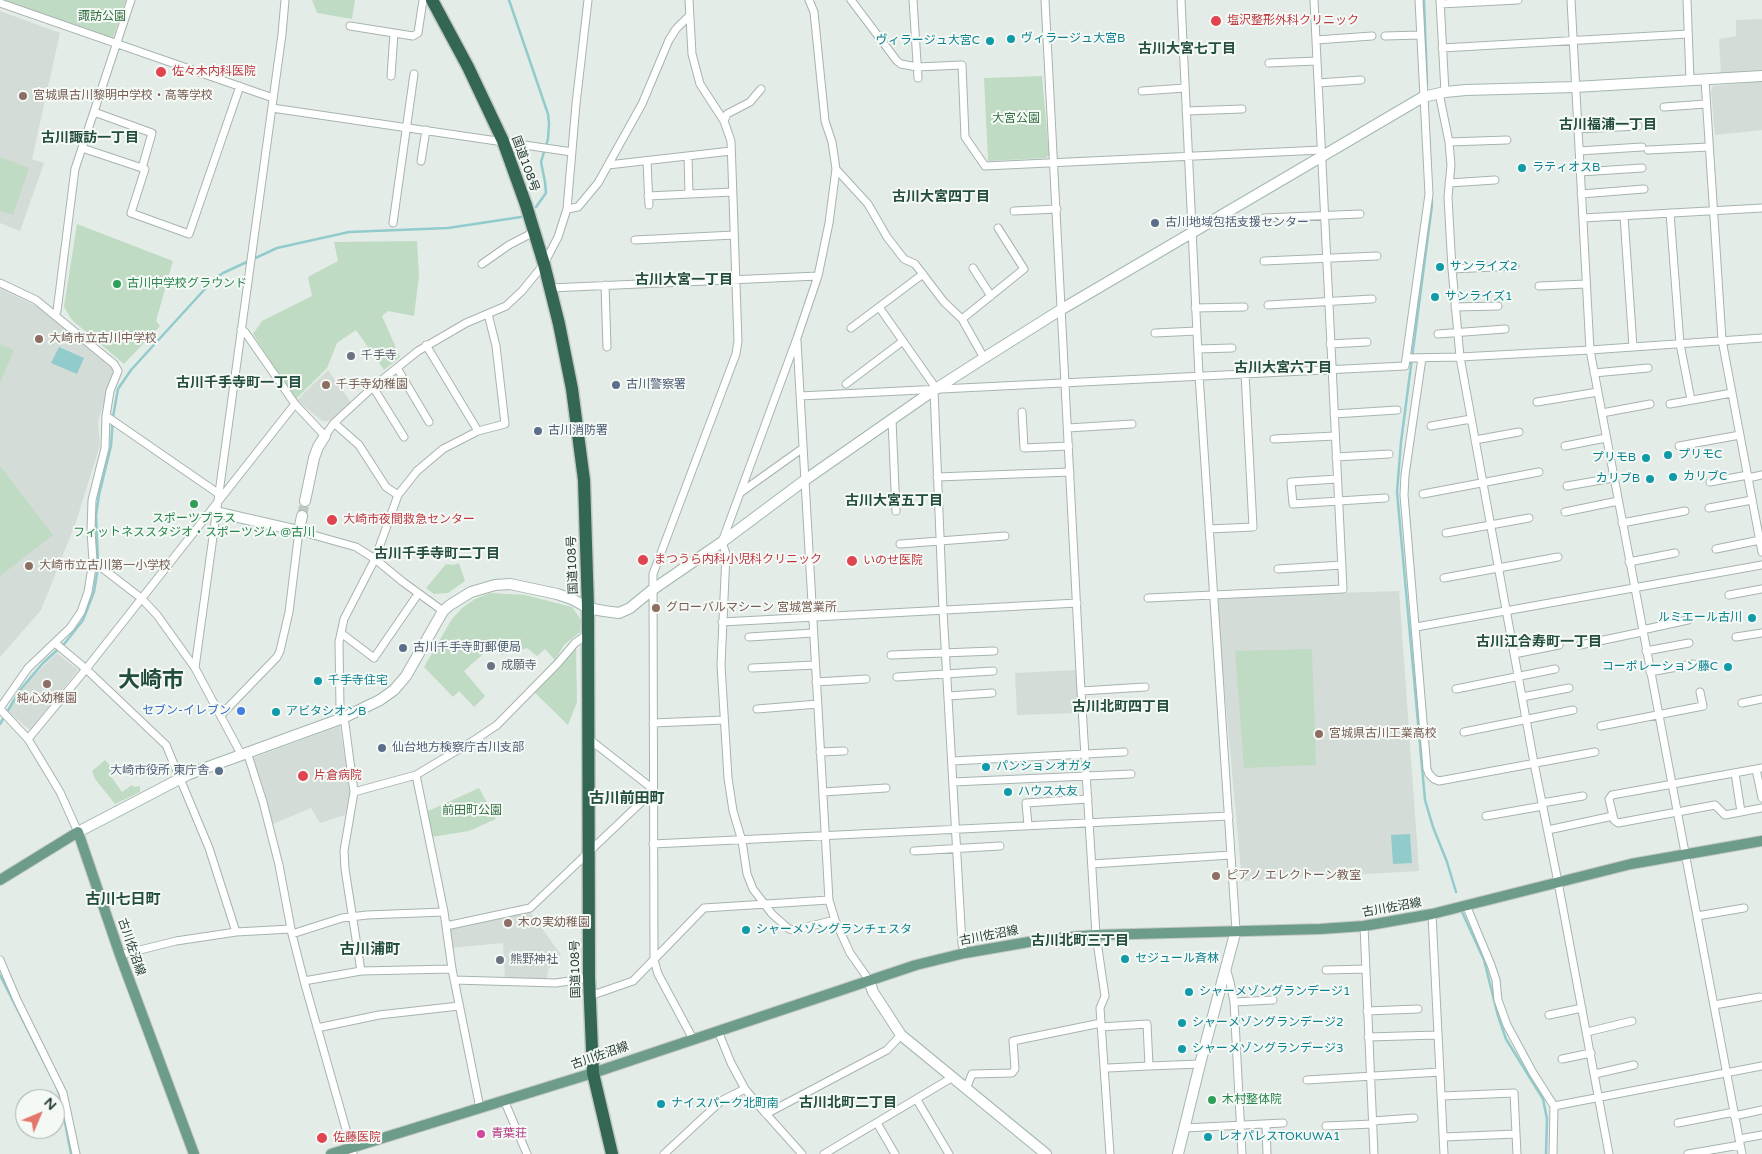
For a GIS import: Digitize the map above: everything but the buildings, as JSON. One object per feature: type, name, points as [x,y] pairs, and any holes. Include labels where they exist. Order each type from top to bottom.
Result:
[{"type":"highway","name":"国道108号","points":[[432,0],[468,66],[503,141],[544,264],[572,388],[584,480],[588,608],[590,996],[593,1073],[612,1154]]},
{"type":"main road","points":[[0,880],[78,832]]},
{"type":"main road","name":"古川佐沼線","points":[[78,832],[120,955],[194,1154]]},
{"type":"main road","name":"古川佐沼線","points":[[331,1154],[352,1151],[504,1100],[593,1073],[869,980],[916,965],[965,953],[1046,938],[1364,926],[1432,914],[1609,869],[1762,841]]},
{"type":"street","points":[[57,311],[75,169],[131,0]]},
{"type":"street","points":[[195,668],[274,98],[285,0]]},
{"type":"street","points":[[350,26],[413,36],[418,33],[423,0]]},
{"type":"street","points":[[305,501],[318,447],[334,423],[373,387],[426,345],[466,323],[506,306],[522,291],[544,264],[558,237],[567,209],[588,0]]},
{"type":"street","points":[[689,0],[692,54],[700,84],[724,121],[731,141],[738,341],[736,354],[653,574],[654,960],[658,974],[693,1039]]},
{"type":"street","points":[[809,0],[814,12],[825,121],[832,142],[836,169],[829,222],[818,276],[722,542],[726,554],[721,665],[728,778],[733,811],[742,841],[747,874],[753,888],[779,922],[789,929],[794,930],[836,920]]},
{"type":"street","points":[[851,0],[897,61],[906,66],[962,65],[965,137],[985,166],[1321,153]]},
{"type":"street","points":[[913,0],[918,78]]},
{"type":"street","points":[[1045,0],[1086,776],[1096,935],[1105,996],[1100,1008],[1110,1154]]},
{"type":"street","points":[[1178,1154],[1236,930],[1199,375],[1181,0]]},
{"type":"street","points":[[1148,598],[1343,589],[1314,0]]},
{"type":"street","points":[[1419,0],[1420,35],[1433,95],[1449,142],[1451,165],[1448,198],[1460,357],[1534,763],[1600,1097],[1609,1154]]},
{"type":"street","points":[[800,396],[1405,366],[1408,358],[1429,194],[1433,95],[1442,48],[1440,2],[1518,0]]},
{"type":"street","points":[[1571,0],[1590,350],[1742,1154]]},
{"type":"street","points":[[1687,0],[1690,80]]},
{"type":"street","points":[[0,3],[274,98]]},
{"type":"street","points":[[567,209],[578,207],[598,183],[642,104],[669,40],[676,29],[689,16]]},
{"type":"street","points":[[390,76],[394,33]]},
{"type":"street","points":[[1442,48],[1688,34]]},
{"type":"street","points":[[1385,36],[1420,35]]},
{"type":"street","points":[[1316,40],[1372,36]]},
{"type":"street","points":[[1269,63],[1317,61]]},
{"type":"street","points":[[393,223],[414,74]]},
{"type":"street","points":[[0,283],[36,300],[114,364],[118,371],[110,391],[105,448],[92,500],[91,530],[96,563],[88,592],[81,612],[59,646],[28,668],[2,711],[28,739],[60,792],[78,832],[179,778],[343,718],[380,700],[406,676],[443,612],[450,605],[471,592],[495,585],[510,584],[572,599],[588,608],[619,613],[630,608],[652,590],[722,542],[805,480],[934,390],[984,358],[1321,153],[1433,95],[1762,76]]},
{"type":"street","points":[[1318,83],[1361,80]]},
{"type":"street","points":[[1705,80],[1722,340],[1762,552]]},
{"type":"street","points":[[82,148],[145,169],[131,213],[190,234],[240,86]]},
{"type":"street","points":[[1142,91],[1185,88]]},
{"type":"street","points":[[724,121],[727,114],[750,102],[760,93]]},
{"type":"street","points":[[1664,107],[1706,104]]},
{"type":"street","points":[[272,108],[572,152]]},
{"type":"street","points":[[1186,111],[1242,109]]},
{"type":"street","points":[[94,112],[152,133],[142,168]]},
{"type":"street","points":[[1578,129],[1638,126]]},
{"type":"street","points":[[421,161],[426,130]]},
{"type":"street","points":[[1449,142],[1507,140]]},
{"type":"street","points":[[1579,151],[1709,147]]},
{"type":"street","points":[[608,165],[731,151]]},
{"type":"street","points":[[688,156],[689,194]]},
{"type":"street","points":[[647,161],[649,205]]},
{"type":"street","points":[[1580,172],[1642,168]]},
{"type":"street","points":[[836,169],[868,204],[887,237],[904,259],[915,264],[944,302],[962,320],[984,358]]},
{"type":"street","points":[[1449,183],[1495,180]]},
{"type":"street","points":[[1581,194],[1644,189]]},
{"type":"street","points":[[648,196],[732,192]]},
{"type":"street","points":[[1582,218],[1762,208]]},
{"type":"street","points":[[1014,211],[1057,209]]},
{"type":"street","points":[[1670,213],[1680,344],[1691,400]]},
{"type":"street","points":[[1264,218],[1360,214]]},
{"type":"street","points":[[1624,216],[1634,347]]},
{"type":"street","points":[[962,320],[1024,270],[998,228]]},
{"type":"street","points":[[482,264],[509,245],[534,232]]},
{"type":"street","points":[[635,240],[734,235]]},
{"type":"street","points":[[1264,261],[1377,256]]},
{"type":"street","points":[[1452,269],[1515,266]]},
{"type":"street","points":[[973,268],[991,296]]},
{"type":"street","points":[[851,328],[923,274]]},
{"type":"street","points":[[550,288],[818,276]]},
{"type":"street","points":[[1539,286],[1586,284]]},
{"type":"street","points":[[605,286],[607,347]]},
{"type":"street","points":[[1268,305],[1372,299]]},
{"type":"street","points":[[1455,307],[1498,306]]},
{"type":"street","points":[[879,307],[933,384],[934,390],[943,610],[962,944],[965,953]]},
{"type":"street","points":[[1196,308],[1244,307]]},
{"type":"street","points":[[360,971],[345,869],[344,851],[354,792],[340,708],[339,642],[344,619],[375,559],[398,495],[416,471],[442,449],[478,431],[505,424],[496,346],[488,314]]},
{"type":"street","points":[[241,329],[246,332],[294,404],[325,436]]},
{"type":"street","points":[[1438,334],[1506,329]]},
{"type":"street","points":[[1155,333],[1197,331]]},
{"type":"street","points":[[797,338],[829,900],[850,953],[869,980],[873,992],[901,1035],[1046,1154]]},
{"type":"street","points":[[1408,358],[1590,350],[1762,338]]},
{"type":"street","points":[[846,384],[904,342]]},
{"type":"street","points":[[1330,344],[1367,342]]},
{"type":"street","points":[[426,345],[478,431]]},
{"type":"street","points":[[1198,349],[1232,348]]},
{"type":"street","points":[[1420,358],[1404,495],[1427,769],[1429,774],[1434,779],[1440,781],[1594,752]]},
{"type":"street","points":[[397,368],[428,422]]},
{"type":"street","points":[[1594,373],[1648,368]]},
{"type":"street","points":[[1209,529],[1253,527],[1245,373]]},
{"type":"street","points":[[373,387],[404,437]]},
{"type":"street","points":[[1537,402],[1598,392]]},
{"type":"street","points":[[1670,404],[1732,393]]},
{"type":"street","points":[[28,739],[86,669],[218,497],[294,404]]},
{"type":"street","points":[[1602,413],[1650,404]]},
{"type":"street","points":[[1334,414],[1397,410]]},
{"type":"street","points":[[1022,412],[1024,448],[1069,446]]},
{"type":"street","points":[[108,417],[218,497]]},
{"type":"street","points":[[1431,426],[1471,419]]},
{"type":"street","points":[[892,420],[896,511]]},
{"type":"street","points":[[334,423],[359,445],[386,486],[398,495]]},
{"type":"street","points":[[1068,428],[1132,424]]},
{"type":"street","points":[[1475,440],[1519,432]]},
{"type":"street","points":[[1679,446],[1740,435]]},
{"type":"street","points":[[1274,439],[1335,436]]},
{"type":"street","points":[[1565,446],[1606,438]]},
{"type":"street","points":[[740,494],[803,448]]},
{"type":"street","points":[[1336,457],[1389,454]]},
{"type":"street","points":[[937,477],[1070,472]]},
{"type":"street","points":[[1422,494],[1539,472]]},
{"type":"street","points":[[1710,482],[1762,475]]},
{"type":"street","points":[[1567,486],[1614,478]]},
{"type":"street","points":[[1337,479],[1291,482],[1293,504],[1385,498]]},
{"type":"street","points":[[1709,508],[1752,500]]},
{"type":"street","points":[[1565,512],[1618,501]]},
{"type":"street","points":[[1622,523],[1685,511]]},
{"type":"street","points":[[216,512],[299,531],[356,548],[375,559],[443,612]]},
{"type":"street","points":[[220,716],[277,657],[280,651],[288,612],[302,516]]},
{"type":"street","points":[[1446,533],[1529,518]]},
{"type":"street","points":[[900,544],[1005,536]]},
{"type":"street","points":[[1716,549],[1760,540]]},
{"type":"street","points":[[1629,562],[1676,553]]},
{"type":"street","points":[[1444,578],[1558,557]]},
{"type":"street","points":[[96,563],[141,598],[157,615],[195,668],[220,716],[244,753],[263,802],[279,865],[291,931],[352,1151]]},
{"type":"street","points":[[1278,569],[1342,565]]},
{"type":"street","points":[[1416,627],[1762,565]]},
{"type":"street","points":[[1729,594],[1762,588]]},
{"type":"street","points":[[341,633],[374,658],[418,594]]},
{"type":"street","points":[[722,622],[1076,603]]},
{"type":"street","points":[[1580,644],[1688,620]]},
{"type":"street","points":[[1736,637],[1762,632]]},
{"type":"street","points":[[354,792],[416,775],[497,725],[575,643],[588,633]]},
{"type":"street","points":[[750,637],[813,633]]},
{"type":"street","points":[[1646,651],[1689,642]]},
{"type":"street","points":[[1514,654],[1559,645]]},
{"type":"street","points":[[59,646],[166,745],[209,848],[236,932]]},
{"type":"street","points":[[891,655],[994,651]]},
{"type":"street","points":[[1650,672],[1693,664]]},
{"type":"street","points":[[752,668],[815,665]]},
{"type":"street","points":[[1456,689],[1555,669]]},
{"type":"street","points":[[897,676],[993,671]]},
{"type":"street","points":[[816,682],[866,679]]},
{"type":"street","points":[[1081,691],[1145,688]]},
{"type":"street","points":[[1522,697],[1569,688]]},
{"type":"street","points":[[1601,726],[1703,706],[1700,692]]},
{"type":"street","points":[[948,696],[992,693]]},
{"type":"street","points":[[1742,703],[1762,699]]},
{"type":"street","points":[[758,709],[818,704]]},
{"type":"street","points":[[1464,732],[1573,710]]},
{"type":"street","points":[[653,723],[724,720]]},
{"type":"street","points":[[589,739],[653,789]]},
{"type":"street","points":[[820,752],[844,751]]},
{"type":"street","points":[[952,761],[1124,752]]},
{"type":"street","points":[[1762,798],[1759,768],[1612,795],[1609,799],[1614,820],[1618,823],[1715,805],[1725,815],[1762,808]]},
{"type":"street","points":[[1734,773],[1741,812]]},
{"type":"street","points":[[953,782],[1132,774]]},
{"type":"street","points":[[416,775],[444,912],[454,980],[480,1108]]},
{"type":"street","points":[[823,792],[886,788]]},
{"type":"street","points":[[446,926],[530,908],[653,789]]},
{"type":"street","points":[[1486,816],[1583,796]]},
{"type":"street","points":[[1028,825],[1026,803],[1088,799]]},
{"type":"street","points":[[653,844],[1229,816]]},
{"type":"street","points":[[1548,830],[1613,816]]},
{"type":"street","points":[[914,851],[1000,846]]},
{"type":"street","points":[[1092,864],[1231,855]]},
{"type":"street","points":[[590,996],[633,981],[704,908],[829,900]]},
{"type":"street","points":[[1466,905],[1491,965],[1496,980],[1498,1000],[1507,1025],[1533,1073],[1554,1106],[1553,1154]]},
{"type":"street","points":[[1697,916],[1744,908]]},
{"type":"street","points":[[120,955],[176,941],[236,932],[291,931],[342,918],[444,912]]},
{"type":"street","points":[[1432,914],[1444,1154]]},
{"type":"street","points":[[1364,926],[1374,1154]]},
{"type":"street","points":[[0,960],[17,1000],[63,1093],[76,1154]]},
{"type":"street","points":[[1226,967],[1234,1002],[1242,1154]]},
{"type":"street","points":[[304,981],[360,971],[452,969]]},
{"type":"street","points":[[1326,970],[1366,969]]},
{"type":"street","points":[[454,980],[556,983],[590,978]]},
{"type":"street","points":[[1714,1005],[1760,997]]},
{"type":"street","points":[[1234,1002],[1273,1000]]},
{"type":"street","points":[[318,1028],[379,1015],[459,1006]]},
{"type":"street","points":[[1549,1015],[1582,1008]]},
{"type":"street","points":[[1367,1011],[1418,1009]]},
{"type":"street","points":[[1587,1032],[1632,1021]]},
{"type":"street","points":[[966,1089],[972,1074],[1012,1073],[1016,1069],[1014,1041],[1101,1025],[1147,1024],[1149,1066]]},
{"type":"street","points":[[718,1031],[731,1063],[745,1089],[802,1154]]},
{"type":"street","points":[[766,1114],[887,1050],[901,1035]]},
{"type":"street","points":[[1368,1037],[1438,1035]]},
{"type":"street","points":[[1562,1058],[1591,1053]]},
{"type":"street","points":[[1108,1068],[1200,1064]]},
{"type":"street","points":[[1595,1074],[1634,1065]]},
{"type":"street","points":[[1554,1106],[1762,1066]]},
{"type":"street","points":[[1307,1080],[1440,1072]]},
{"type":"street","points":[[824,1154],[953,1078]]},
{"type":"street","points":[[664,1154],[721,1101],[745,1089]]},
{"type":"street","points":[[1442,1096],[1514,1093],[1517,1154]]},
{"type":"street","points":[[504,1100],[527,1154]]},
{"type":"street","points":[[917,1100],[949,1154]]},
{"type":"street","points":[[1678,1123],[1762,1110]]},
{"type":"street","points":[[1326,1126],[1414,1118]]},
{"type":"street","points":[[877,1123],[895,1154]]},
{"type":"street","points":[[1266,1124],[1267,1154]]},
{"type":"street","points":[[1185,1128],[1283,1124]]},
{"type":"street","points":[[1444,1137],[1516,1134]]},
{"type":"street","points":[[1688,1154],[1739,1142],[1762,1134]]},
{"type":"street","points":[[671,1148],[677,1154]]},
{"type":"shaded area","name":"宮城県古川黎明中学校・高等学校","points":[[0,11],[60,33],[32,159],[44,163],[20,231],[0,223]]},
{"type":"shaded area","points":[[1762,19],[1762,71],[1721,74],[1719,39],[1736,36],[1736,20]]},
{"type":"shaded area","points":[[1762,81],[1762,130],[1715,135],[1711,91],[1713,86]]},
{"type":"shaded area","name":"大崎市立古川第一小学校","points":[[0,289],[47,311],[111,367],[113,373],[98,422],[100,445],[76,522],[41,610],[0,657]]},
{"type":"shaded area","name":"千手寺幼稚園","points":[[328,370],[350,401],[348,407],[330,421],[322,421],[297,400]]},
{"type":"shaded area","name":"宮城県古川工業高校","points":[[1399,591],[1419,871],[1242,881],[1216,597]]},
{"type":"shaded area","name":"純心幼稚園","points":[[57,653],[78,670],[30,730],[8,712],[20,691]]},
{"type":"shaded area","points":[[1077,670],[1079,713],[1017,715],[1015,673]]},
{"type":"shaded area","name":"片倉病院","points":[[340,726],[350,793],[345,815],[320,823],[311,808],[273,824],[253,758]]},
{"type":"shaded area","points":[[529,910],[561,955],[548,970],[547,981],[505,980],[503,943],[450,948],[448,927]]},
{"type":"green space","name":"諏訪公園","points":[[2,0],[126,0],[113,38]]},
{"type":"green space","points":[[312,0],[355,0],[352,19],[317,13]]},
{"type":"green space","name":"大宮公園","points":[[1042,76],[1049,155],[1046,158],[988,161],[984,78]]},
{"type":"green space","points":[[0,157],[29,168],[13,215],[0,211]]},
{"type":"green space","name":"古川中学校グラウンド","points":[[77,224],[173,261],[156,321],[160,326],[124,364],[72,320],[64,307]]},
{"type":"green space","points":[[417,241],[419,276],[414,316],[388,311],[382,316],[400,357],[384,370],[356,330],[337,343],[327,368],[295,400],[253,334],[262,321],[312,296],[308,277],[338,261],[334,242]]},
{"type":"green space","points":[[0,344],[14,350],[0,383]]},
{"type":"green space","points":[[0,466],[53,535],[0,576]]},
{"type":"green space","points":[[459,563],[465,581],[448,593],[434,594],[426,588],[446,564],[453,565]]},
{"type":"green space","points":[[490,593],[525,595],[572,607],[581,620],[580,632],[564,645],[555,660],[545,649],[537,656],[527,648],[520,650],[513,643],[502,655],[492,646],[464,671],[485,696],[474,707],[459,691],[453,697],[424,667],[452,619],[462,608],[475,599]]},
{"type":"green space","points":[[576,645],[577,702],[568,725],[534,692]]},
{"type":"green space","points":[[1312,649],[1316,765],[1244,768],[1235,651]]},
{"type":"green space","points":[[105,760],[114,770],[110,775],[122,792],[132,785],[134,787],[140,786],[140,792],[115,804],[95,779],[92,771]]},
{"type":"green space","name":"前田町公園","points":[[479,788],[496,819],[469,831],[431,837],[426,812]]},
{"type":"water","points":[[59,347],[84,358],[77,374],[51,363]]},
{"type":"water","points":[[1410,834],[1412,863],[1393,864],[1391,835]]},
{"type":"waterway","points":[[509,0],[548,114],[548,139],[541,162],[546,193],[536,207]]},
{"type":"waterway","points":[[1424,0],[1427,83]]},
{"type":"waterway","points":[[1429,136],[1432,205],[1401,442],[1397,492],[1425,800],[1456,892]]},
{"type":"waterway","points":[[98,562],[96,515],[111,446],[113,417],[118,389],[131,370],[214,279],[277,248],[349,232],[448,228],[521,217]]},
{"type":"waterway","points":[[0,724],[20,690],[43,663],[65,643],[83,620],[94,592],[98,567]]},
{"type":"waterway","points":[[1462,912],[1484,960],[1498,1016],[1506,1039],[1543,1099],[1547,1119],[1546,1154]]},
{"type":"waterway","points":[[0,975],[50,1074]]},
{"type":"waterway","points":[[55,1083],[60,1096],[71,1154]]},
{"type":"tunnel","points":[[302,516],[305,501]]},
{"type":"place","name":"塩沢整形外科クリニック","points":[[1216,21]]},
{"type":"place","name":"ヴィラージュ大宮B","points":[[1011,39]]},
{"type":"place","name":"ヴィラージュ大宮C","points":[[990,41]]},
{"type":"place","name":"佐々木内科医院","points":[[161,72]]},
{"type":"place","name":"宮城県古川黎明中学校・高等学校","points":[[23,96]]},
{"type":"place","name":"ラティオスB","points":[[1522,168]]},
{"type":"place","name":"古川地域包括支援センター","points":[[1155,223]]},
{"type":"place","name":"サンライズ2","points":[[1440,267]]},
{"type":"place","name":"古川中学校グラウンド","points":[[117,284]]},
{"type":"place","name":"サンライズ1","points":[[1435,297]]},
{"type":"place","name":"大崎市立古川中学校","points":[[39,339]]},
{"type":"place","name":"千手寺","points":[[351,356]]},
{"type":"place","name":"千手寺幼稚園","points":[[326,385]]},
{"type":"place","name":"古川警察署","points":[[616,385]]},
{"type":"place","name":"古川消防署","points":[[538,431]]},
{"type":"place","name":"プリモC","points":[[1668,455]]},
{"type":"place","name":"プリモB","points":[[1646,458]]},
{"type":"place","name":"カリブC","points":[[1673,477]]},
{"type":"place","name":"カリブB","points":[[1650,479]]},
{"type":"place","name":"スポーツプラス フィットネススタジオ・スポーツジム @古川","points":[[194,504]]},
{"type":"place","name":"大崎市夜間救急センター","points":[[332,520]]},
{"type":"place","name":"まつうら内科小児科クリニック","points":[[643,560]]},
{"type":"place","name":"いのせ医院","points":[[852,561]]},
{"type":"place","name":"大崎市立古川第一小学校","points":[[29,566]]},
{"type":"place","name":"グローバルマシーン 宮城営業所","points":[[656,608]]},
{"type":"place","name":"ルミエール古川","points":[[1752,618]]},
{"type":"place","name":"古川千手寺町郵便局","points":[[403,648]]},
{"type":"place","name":"成願寺","points":[[491,666]]},
{"type":"place","name":"コーポレーション藤C","points":[[1728,667]]},
{"type":"place","name":"千手寺住宅","points":[[318,681]]},
{"type":"place","name":"純心幼稚園","points":[[47,684]]},
{"type":"place","name":"セブン-イレブン","points":[[241,711]]},
{"type":"place","name":"アビタシオンB","points":[[276,712]]},
{"type":"place","name":"宮城県古川工業高校","points":[[1319,734]]},
{"type":"place","name":"仙台地方検察庁古川支部","points":[[382,748]]},
{"type":"place","name":"パンションオガタ","points":[[986,767]]},
{"type":"place","name":"大崎市役所 東庁舎","points":[[219,771]]},
{"type":"place","name":"片倉病院","points":[[303,776]]},
{"type":"place","name":"ハウス大友","points":[[1008,792]]},
{"type":"place","name":"ピアノ エレクトーン教室","points":[[1216,876]]},
{"type":"place","name":"木の実幼稚園","points":[[508,923]]},
{"type":"place","name":"シャーメゾングランチェスタ","points":[[746,930]]},
{"type":"place","name":"セジュール斉林","points":[[1125,959]]},
{"type":"place","name":"熊野神社","points":[[500,960]]},
{"type":"place","name":"シャーメゾングランデージ1","points":[[1189,992]]},
{"type":"place","name":"シャーメゾングランデージ2","points":[[1182,1023]]},
{"type":"place","name":"シャーメゾングランデージ3","points":[[1182,1049]]},
{"type":"place","name":"木村整体院","points":[[1212,1100]]},
{"type":"place","name":"ナイスパーク北町南","points":[[661,1104]]},
{"type":"place","name":"青葉荘","points":[[481,1134]]},
{"type":"place","name":"レオパレスTOKUWA1","points":[[1208,1137]]},
{"type":"place","name":"佐藤医院","points":[[322,1138]]},
{"type":"district","name":"古川大宮七丁目","points":[[1187,49]]},
{"type":"district","name":"古川福浦一丁目","points":[[1608,125]]},
{"type":"district","name":"古川諏訪一丁目","points":[[90,138]]},
{"type":"district","name":"古川大宮四丁目","points":[[941,197]]},
{"type":"district","name":"古川大宮一丁目","points":[[684,280]]},
{"type":"district","name":"古川大宮六丁目","points":[[1283,368]]},
{"type":"district","name":"古川千手寺町一丁目","points":[[239,383]]},
{"type":"district","name":"古川大宮五丁目","points":[[894,501]]},
{"type":"district","name":"古川千手寺町二丁目","points":[[437,554]]},
{"type":"district","name":"古川江合寿町一丁目","points":[[1539,642]]},
{"type":"district","name":"大崎市","points":[[151,681]]},
{"type":"district","name":"古川北町四丁目","points":[[1121,707]]},
{"type":"district","name":"古川前田町","points":[[627,799]]},
{"type":"district","name":"古川七日町","points":[[123,900]]},
{"type":"district","name":"古川北町三丁目","points":[[1080,941]]},
{"type":"district","name":"古川浦町","points":[[370,950]]},
{"type":"district","name":"古川北町二丁目","points":[[848,1103]]}]
